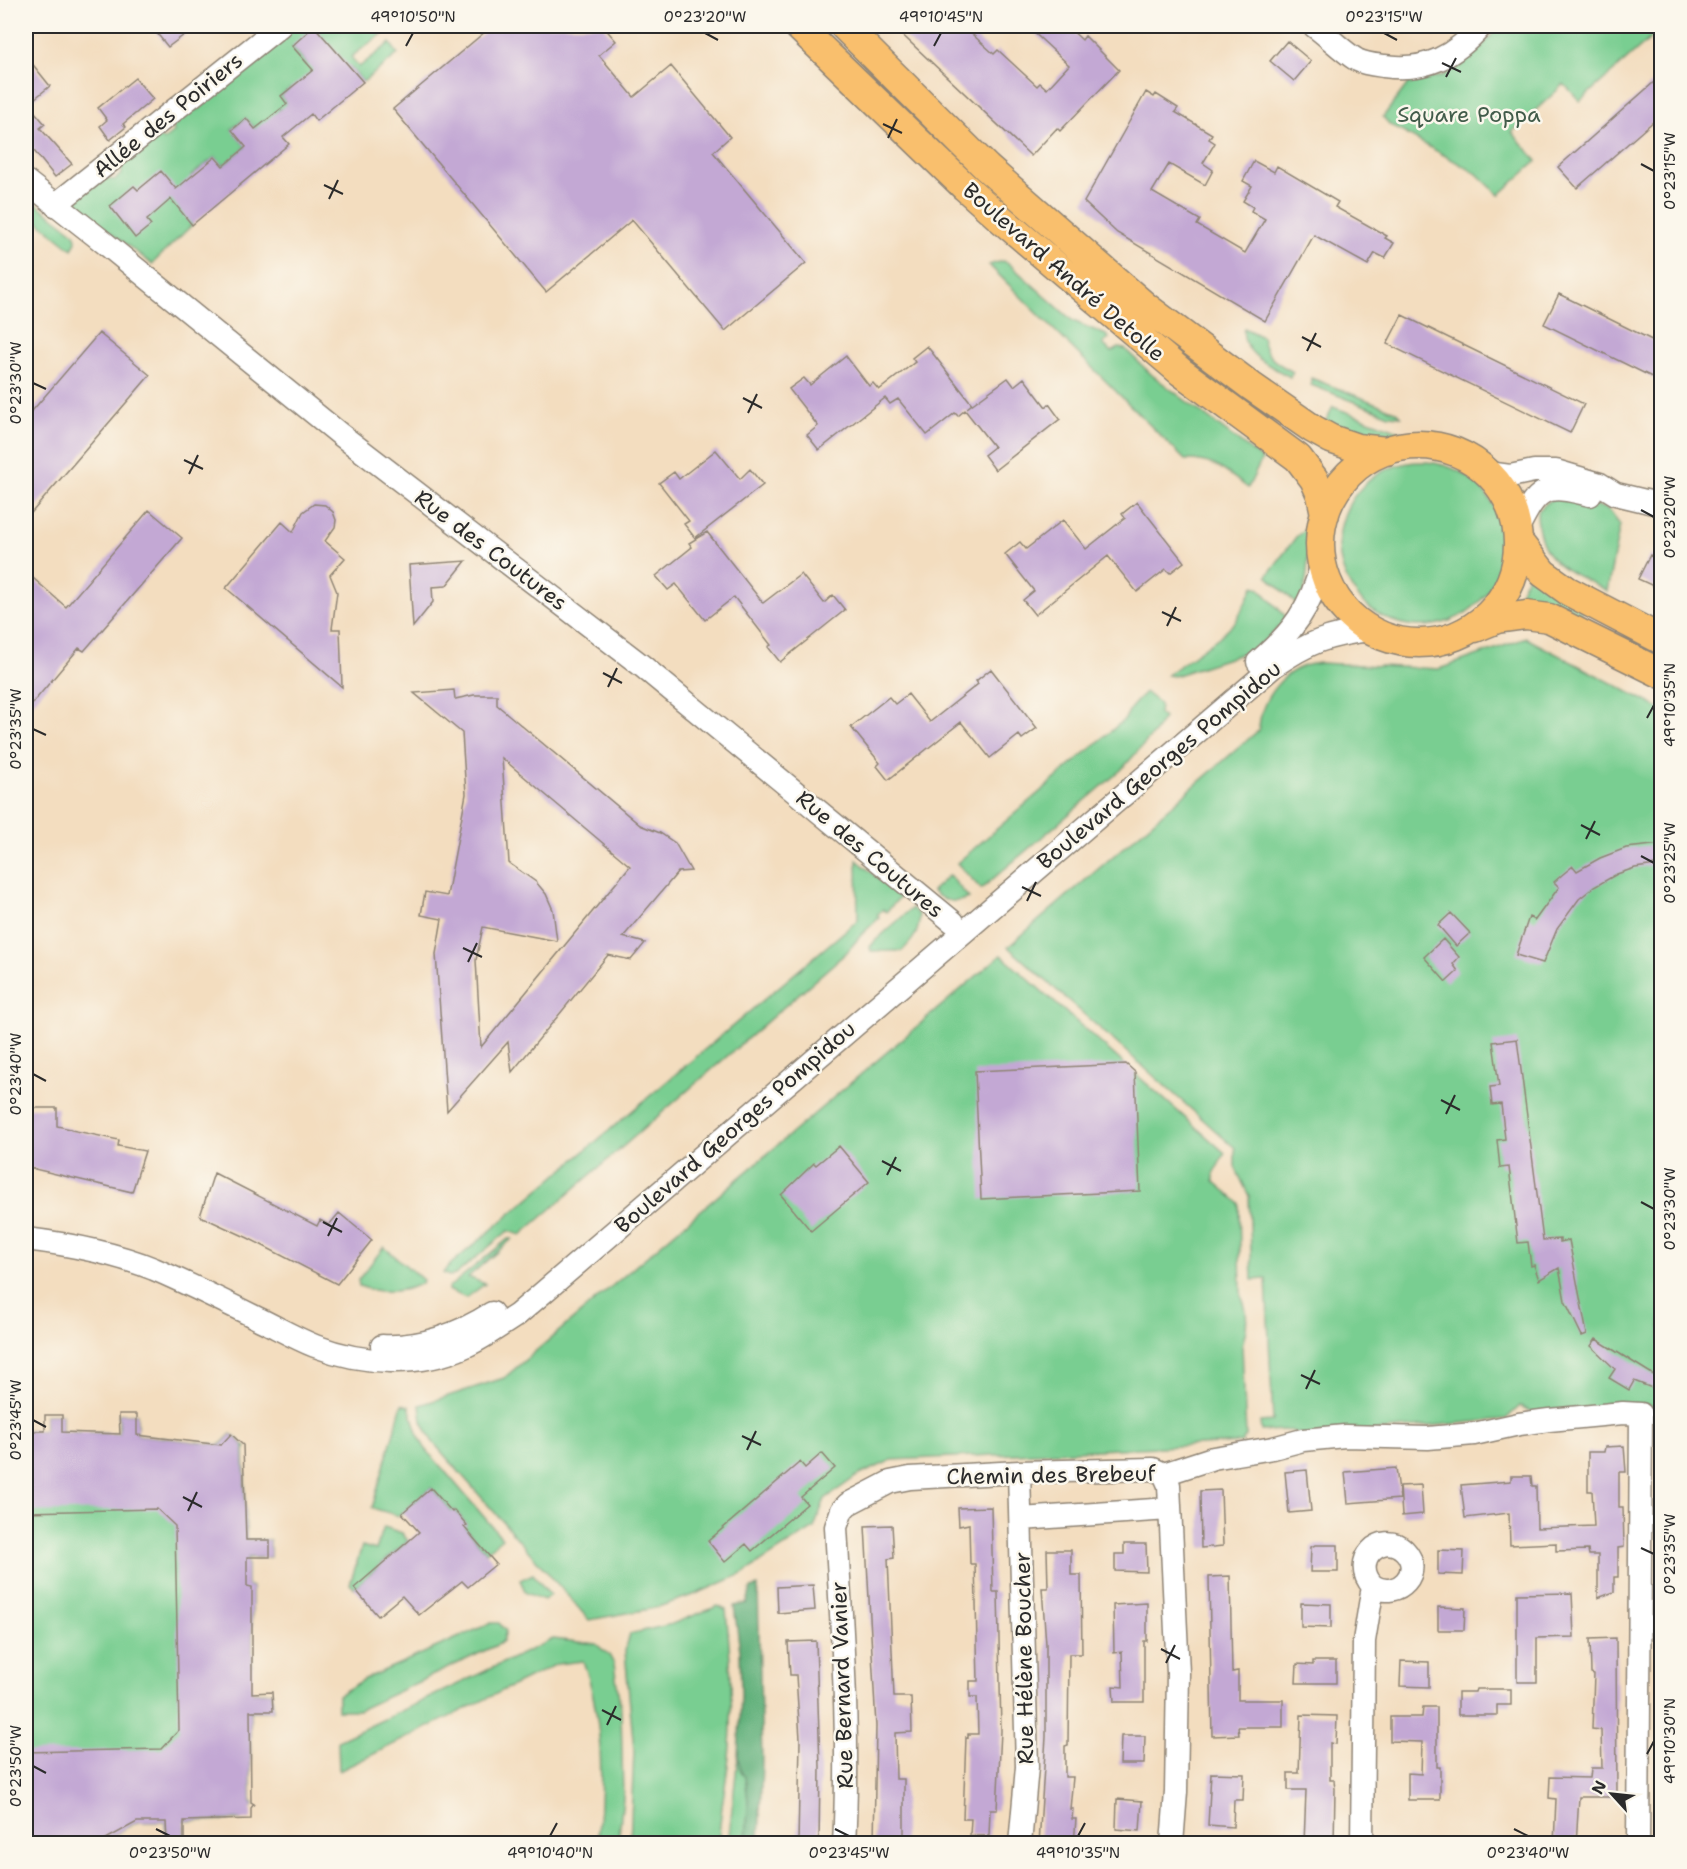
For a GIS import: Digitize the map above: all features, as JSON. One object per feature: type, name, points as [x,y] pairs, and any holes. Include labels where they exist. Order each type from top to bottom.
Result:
[{"type":"main road","name":"Boulevard André Detolle","points":[[798,26],[965,187],[1062,272],[1181,372],[1298,458],[1314,479],[1321,495],[1325,514]]},
{"type":"main road","name":"Boulevard André Detolle","points":[[850,31],[987,168],[1146,307],[1251,386],[1313,429],[1331,439],[1357,448],[1387,451]]},
{"type":"main road","points":[[834,60],[850,31]]},
{"type":"main road","points":[[1662,640],[1601,609],[1543,573],[1517,535],[1507,499],[1488,473],[1465,457],[1449,450],[1412,446],[1387,451],[1373,457],[1351,472],[1331,499],[1325,514],[1321,534],[1322,563],[1326,579],[1347,612],[1369,630],[1398,641],[1415,643],[1446,640],[1497,619],[1526,615],[1549,618],[1662,674]]},
{"type":"main road","points":[[1464,632],[1491,612],[1511,582],[1517,535]]},
{"type":"street","name":"Allée des Poiriers","points":[[55,205],[280,26]]},
{"type":"street","points":[[1314,26],[1358,60],[1375,65],[1401,68],[1421,66],[1440,60],[1467,43],[1481,26]]},
{"type":"street","name":"Rue des Coutures","points":[[26,182],[341,435],[641,666],[953,922]]},
{"type":"street","points":[[1488,473],[1510,476],[1534,471],[1556,471],[1600,484],[1616,494]]},
{"type":"street","points":[[1517,535],[1530,505],[1539,494],[1549,489],[1565,489],[1594,495],[1616,494],[1662,505]]},
{"type":"street","name":"Boulevard Georges Pompidou","points":[[26,1227],[76,1233],[149,1253],[212,1280],[318,1334],[355,1343],[385,1346],[406,1345],[436,1339],[474,1325],[506,1303],[1281,642],[1298,622],[1313,595],[1322,563]]},
{"type":"street","name":"Boulevard Georges Pompidou","points":[[26,1239],[111,1255],[154,1269],[313,1345],[353,1357],[387,1362],[436,1356],[465,1347],[516,1315],[1274,666],[1299,649],[1320,640],[1369,630]]},
{"type":"street","name":"Chemin des Brebeuf","points":[[836,1527],[842,1510],[848,1504],[890,1482],[910,1478],[1019,1472],[1153,1469],[1164,1473],[1213,1458],[1273,1448],[1304,1440],[1345,1436],[1428,1438],[1474,1434],[1549,1420],[1623,1413],[1641,1414],[1638,1844]]},
{"type":"street","name":"Rue Hélène Boucher","points":[[1019,1472],[1027,1767],[1020,1844]]},
{"type":"street","points":[[1164,1473],[1169,1485],[1178,1673],[1176,1792],[1172,1844]]},
{"type":"street","points":[[1021,1519],[1169,1509]]},
{"type":"street","name":"Rue Bernard Vanier","points":[[836,1527],[848,1782],[844,1844]]},
{"type":"street","points":[[1362,1844],[1364,1641],[1373,1586]]},
{"type":"green space","points":[[296,26],[382,26],[386,31],[351,57],[359,67],[390,43],[398,54],[363,82],[349,66],[336,76],[292,46],[325,80],[290,89],[281,96],[291,109],[285,115],[280,109],[260,135],[246,118],[232,129],[246,147],[223,166],[215,157],[191,176],[192,225],[152,264],[72,203],[104,178],[114,180],[122,174],[121,164],[157,135],[163,140],[174,132],[172,123],[191,107],[197,110],[206,103],[205,96]]},
{"type":"green space","name":"Square Poppa","points":[[1499,26],[1662,26],[1580,101],[1564,84],[1512,132],[1537,161],[1499,195],[1476,173],[1390,125],[1383,117],[1409,82],[1437,77],[1453,70],[1475,53]]},
{"type":"green space","points":[[26,196],[73,232],[76,241],[72,249],[26,212]]},
{"type":"green space","points":[[1002,261],[1008,263],[1073,321],[1106,335],[1109,338],[1103,344],[1111,352],[1118,348],[1125,349],[1152,375],[1262,459],[1248,488],[1212,464],[1185,460],[989,265]]},
{"type":"green space","points":[[1244,328],[1262,337],[1263,344],[1272,359],[1293,372],[1290,377],[1266,364],[1252,352],[1244,337]]},
{"type":"green space","points":[[1311,378],[1395,411],[1401,416],[1389,415],[1311,385]]},
{"type":"green space","points":[[1333,407],[1399,431],[1393,435],[1356,437],[1324,424]]},
{"type":"green space","points":[[1421,462],[1452,469],[1479,486],[1496,513],[1503,544],[1496,575],[1479,602],[1452,619],[1421,626],[1390,619],[1363,602],[1346,575],[1339,544],[1346,513],[1363,486],[1390,469]]},
{"type":"green space","points":[[1553,497],[1608,509],[1620,525],[1607,591],[1567,570],[1549,554],[1539,529],[1537,512]]},
{"type":"green space","points":[[1304,530],[1307,531],[1308,561],[1300,607],[1267,576],[1296,537]]},
{"type":"green space","points":[[1528,575],[1582,611],[1577,620],[1515,603]]},
{"type":"green space","points":[[1254,586],[1259,588],[1286,617],[1285,621],[1261,643],[1244,653],[1174,676],[1167,675],[1219,637],[1236,621]]},
{"type":"green space","points":[[1526,638],[1661,709],[1661,1410],[1648,1405],[1539,1415],[1520,1406],[1506,1419],[1307,1437],[1289,1430],[1261,1431],[1260,1422],[1273,1421],[1266,1279],[1252,1280],[1249,1196],[1235,1167],[1235,1148],[1008,947],[1259,730],[1264,706],[1270,695],[1286,676],[1296,670],[1320,663],[1439,669]]},
{"type":"green space","points":[[1145,692],[1160,704],[1159,714],[1164,718],[1154,733],[1121,770],[981,889],[957,863],[1125,719],[1130,709]]},
{"type":"green space","points":[[857,860],[900,897],[886,912],[883,909],[877,915],[879,918],[846,953],[521,1235],[508,1231],[455,1275],[449,1276],[443,1273],[858,920]]},
{"type":"green space","points":[[949,875],[969,898],[959,901],[949,900],[932,891]]},
{"type":"green space","points":[[912,908],[919,915],[918,926],[915,935],[906,947],[902,951],[871,951],[870,947],[875,941]]},
{"type":"green space","points":[[1001,955],[1225,1153],[1214,1173],[1214,1181],[1239,1203],[1241,1296],[1246,1320],[1242,1345],[1246,1436],[1241,1443],[892,1460],[857,1476],[825,1499],[814,1528],[742,1574],[696,1594],[655,1608],[589,1620],[432,1441],[422,1421],[420,1405],[504,1378]]},
{"type":"green space","points":[[508,1239],[512,1239],[468,1277],[485,1284],[466,1298],[448,1290],[448,1288]]},
{"type":"green space","points":[[384,1247],[423,1280],[422,1283],[407,1289],[391,1291],[359,1286],[358,1280]]},
{"type":"green space","points":[[402,1404],[409,1406],[417,1433],[425,1448],[502,1538],[486,1552],[464,1527],[466,1524],[455,1510],[452,1512],[431,1488],[399,1516],[372,1508]]},
{"type":"green space","points":[[119,1414],[137,1414],[137,1435],[220,1445],[231,1434],[246,1447],[244,1450],[246,1540],[270,1540],[270,1557],[247,1558],[247,1585],[252,1587],[250,1693],[272,1692],[273,1711],[250,1711],[251,1801],[254,1804],[240,1820],[184,1821],[184,1843],[167,1843],[166,1822],[137,1822],[102,1843],[26,1844],[26,1431],[45,1431],[45,1415],[62,1415],[62,1432],[119,1434]]},
{"type":"green space","points":[[384,1527],[402,1533],[408,1541],[354,1588],[350,1584],[362,1546],[376,1550]]},
{"type":"green space","points":[[533,1574],[550,1595],[544,1600],[526,1593],[520,1580]]},
{"type":"green space","points":[[758,1586],[762,1762],[759,1843],[746,1844],[748,1801],[745,1777],[741,1772],[738,1756],[741,1695],[740,1651],[734,1606],[747,1603],[751,1588]]},
{"type":"green space","points":[[718,1606],[726,1610],[732,1702],[731,1739],[719,1843],[630,1843],[634,1751],[625,1651],[630,1634],[672,1624]]},
{"type":"green space","points":[[491,1623],[499,1623],[506,1631],[503,1641],[499,1644],[359,1710],[338,1710],[338,1695],[365,1679]]},
{"type":"green space","points":[[553,1639],[596,1644],[609,1655],[614,1664],[621,1712],[622,1751],[623,1798],[618,1843],[597,1843],[600,1751],[595,1705],[583,1661],[557,1664],[339,1771],[338,1741]]},
{"type":"green space","points":[[738,1756],[746,1779],[748,1795],[746,1843],[728,1844]]},
{"type":"building","points":[[151,26],[196,26],[168,47]]},
{"type":"building","points":[[314,26],[363,82],[316,121],[311,114],[283,137],[289,144],[192,225],[171,199],[147,220],[151,225],[135,238],[110,206],[134,186],[138,190],[161,171],[176,189],[215,157],[223,166],[246,147],[232,130],[246,118],[255,129],[287,104],[281,96],[313,70],[292,46]]},
{"type":"building","points":[[492,26],[603,26],[616,41],[599,55],[634,97],[671,66],[730,137],[713,152],[806,263],[725,331],[632,220],[546,292],[393,109]]},
{"type":"building","points":[[893,26],[963,26],[994,54],[998,50],[1037,86],[1040,83],[1047,89],[1069,65],[1027,26],[1067,26],[1082,40],[1085,36],[1119,70],[1060,131],[1057,128],[1031,156]]},
{"type":"building","points":[[1287,41],[1311,61],[1294,81],[1270,61]]},
{"type":"building","points":[[26,56],[50,86],[28,104],[45,124],[40,128],[72,164],[55,177],[26,141]]},
{"type":"building","points":[[1662,75],[1662,114],[1577,188],[1558,167]]},
{"type":"building","points":[[135,78],[153,99],[123,124],[126,127],[110,140],[100,126],[107,120],[98,108]]},
{"type":"building","points":[[1146,92],[1154,97],[1156,94],[1178,108],[1175,112],[1212,134],[1209,139],[1215,143],[1203,163],[1213,170],[1205,185],[1169,164],[1152,192],[1200,220],[1197,225],[1245,253],[1265,219],[1251,211],[1253,207],[1243,201],[1252,186],[1243,181],[1254,161],[1274,172],[1277,166],[1338,202],[1335,207],[1387,236],[1385,238],[1394,243],[1385,258],[1375,253],[1368,265],[1314,235],[1265,321],[1117,233],[1084,202]]},
{"type":"building","points":[[1559,294],[1662,345],[1662,382],[1544,324]]},
{"type":"building","points":[[1402,315],[1584,404],[1570,433],[1387,344]]},
{"type":"building","points":[[99,333],[150,375],[26,519],[26,418]]},
{"type":"building","points":[[927,346],[972,404],[967,408],[1008,378],[1014,386],[1024,378],[1046,407],[1049,404],[1060,419],[995,470],[984,455],[994,447],[965,410],[958,416],[955,413],[927,435],[898,399],[890,404],[885,398],[819,450],[807,435],[818,426],[789,389],[804,378],[810,385],[846,356],[869,386],[873,383],[879,390],[915,362],[912,358]]},
{"type":"building","points":[[716,450],[740,479],[750,469],[763,485],[695,538],[684,524],[689,521],[659,483],[674,472],[679,479]]},
{"type":"building","points":[[1137,502],[1184,562],[1170,573],[1166,569],[1137,592],[1108,556],[1035,615],[1023,600],[1034,591],[1005,554],[1020,542],[1026,549],[1063,520],[1086,549],[1125,518],[1122,514]]},
{"type":"building","points":[[314,504],[325,505],[333,512],[336,520],[335,527],[325,541],[345,558],[330,575],[337,592],[332,629],[340,629],[342,687],[226,588],[282,522],[293,532],[303,512]]},
{"type":"building","points":[[149,510],[182,538],[84,651],[79,648],[26,711],[26,572],[66,607]]},
{"type":"building","points":[[707,532],[763,603],[801,574],[824,603],[833,595],[845,610],[780,662],[768,647],[771,645],[734,597],[705,620],[676,584],[668,590],[656,576],[692,547],[689,543]]},
{"type":"building","points":[[1650,555],[1662,561],[1662,590],[1638,579]]},
{"type":"building","points":[[466,561],[446,586],[432,587],[433,602],[413,627],[409,565]]},
{"type":"building","points":[[991,669],[1037,728],[1022,739],[1019,735],[990,758],[961,722],[888,780],[877,766],[880,763],[851,727],[889,697],[895,704],[908,694],[930,722],[978,684],[976,681]]},
{"type":"building","points":[[454,690],[455,699],[474,695],[497,695],[497,705],[640,825],[660,833],[675,843],[691,871],[678,872],[623,937],[645,943],[631,960],[608,955],[512,1072],[508,1042],[447,1111],[436,954],[442,919],[421,915],[425,892],[447,896],[466,794],[462,733],[414,693]],"holes":[[[502,758],[630,866],[481,1047],[476,960],[483,927],[557,941],[553,910],[546,894],[536,882],[509,863]]]},
{"type":"building","points":[[1662,844],[1662,864],[1635,868],[1617,874],[1579,899],[1557,929],[1543,963],[1516,955],[1529,917],[1535,920],[1559,887],[1554,882],[1573,866],[1577,871],[1600,858],[1626,848]]},
{"type":"building","points":[[1451,913],[1470,933],[1456,946],[1438,925]]},
{"type":"building","points":[[1443,939],[1459,957],[1453,964],[1458,971],[1446,982],[1424,957]]},
{"type":"building","points":[[1517,1039],[1543,1240],[1560,1239],[1560,1242],[1569,1240],[1587,1334],[1582,1336],[1565,1301],[1559,1268],[1539,1280],[1534,1265],[1531,1266],[1528,1242],[1518,1243],[1509,1167],[1500,1168],[1497,1140],[1505,1139],[1501,1104],[1492,1105],[1490,1087],[1499,1086],[1493,1042]]},
{"type":"building","points":[[1126,1064],[1135,1072],[1140,1191],[981,1199],[975,1071]]},
{"type":"building","points":[[26,1108],[57,1108],[57,1126],[119,1140],[118,1146],[145,1151],[132,1192],[26,1167]]},
{"type":"building","points":[[839,1146],[869,1182],[811,1231],[781,1195],[814,1163],[816,1165]]},
{"type":"building","points":[[214,1173],[317,1226],[320,1220],[329,1225],[339,1213],[372,1240],[337,1284],[200,1216]]},
{"type":"building","points":[[1596,1339],[1662,1380],[1662,1392],[1634,1381],[1629,1390],[1609,1378],[1615,1369],[1591,1346]]},
{"type":"building","points":[[119,1414],[137,1414],[137,1435],[221,1445],[231,1434],[243,1445],[246,1540],[270,1540],[270,1557],[247,1557],[247,1586],[252,1587],[252,1693],[272,1692],[273,1711],[250,1711],[251,1802],[254,1804],[251,1808],[251,1819],[184,1821],[184,1843],[167,1843],[166,1822],[137,1822],[97,1844],[26,1844],[26,1752],[161,1749],[179,1730],[175,1526],[157,1509],[26,1512],[26,1431],[45,1431],[45,1415],[62,1415],[62,1432],[120,1434]]},
{"type":"building","points":[[1624,1446],[1626,1472],[1619,1472],[1619,1507],[1623,1507],[1624,1547],[1618,1548],[1618,1577],[1614,1577],[1614,1592],[1598,1598],[1598,1555],[1589,1555],[1588,1550],[1556,1551],[1556,1543],[1510,1545],[1509,1513],[1465,1518],[1461,1485],[1511,1481],[1511,1476],[1531,1476],[1532,1486],[1536,1486],[1537,1528],[1594,1526],[1592,1491],[1588,1491],[1588,1452],[1604,1452],[1605,1447]]},
{"type":"building","points":[[822,1453],[835,1468],[801,1497],[807,1504],[752,1551],[746,1544],[725,1562],[708,1541],[800,1462],[805,1468]]},
{"type":"building","points":[[1396,1468],[1400,1499],[1348,1503],[1345,1472]]},
{"type":"building","points":[[1307,1470],[1311,1511],[1289,1513],[1285,1472]]},
{"type":"building","points":[[1421,1485],[1423,1514],[1402,1516],[1400,1486]]},
{"type":"building","points":[[431,1488],[467,1525],[464,1527],[496,1564],[468,1587],[462,1581],[419,1615],[402,1596],[378,1616],[354,1588],[419,1532],[402,1513]]},
{"type":"building","points":[[1221,1490],[1223,1546],[1201,1548],[1200,1491]]},
{"type":"building","points":[[991,1507],[993,1592],[998,1592],[1001,1731],[997,1810],[990,1810],[989,1836],[970,1835],[971,1819],[963,1819],[966,1737],[968,1738],[968,1734],[978,1734],[977,1697],[970,1697],[970,1681],[978,1681],[975,1564],[970,1564],[969,1524],[959,1526],[958,1508]]},
{"type":"building","points":[[892,1525],[894,1558],[888,1559],[894,1697],[911,1697],[912,1732],[895,1733],[896,1779],[904,1779],[904,1844],[874,1844],[876,1726],[865,1526]]},
{"type":"building","points":[[1124,1544],[1146,1544],[1147,1572],[1115,1571],[1115,1554],[1124,1554]]},
{"type":"building","points":[[1338,1545],[1338,1572],[1310,1572],[1311,1547]]},
{"type":"building","points":[[1047,1550],[1071,1550],[1071,1575],[1081,1575],[1082,1654],[1069,1654],[1068,1745],[1065,1746],[1065,1777],[1073,1777],[1070,1809],[1073,1809],[1072,1819],[1076,1819],[1074,1844],[1039,1844],[1046,1737],[1046,1644],[1042,1588],[1048,1588]]},
{"type":"building","points":[[1438,1550],[1464,1551],[1463,1575],[1438,1574]]},
{"type":"building","points":[[1230,1576],[1232,1672],[1238,1671],[1238,1700],[1283,1700],[1283,1727],[1238,1727],[1239,1735],[1212,1736],[1209,1577]]},
{"type":"building","points":[[813,1585],[815,1610],[778,1613],[777,1587]]},
{"type":"building","points":[[1572,1593],[1574,1637],[1537,1638],[1537,1682],[1517,1682],[1517,1594]]},
{"type":"building","points":[[1147,1603],[1147,1641],[1144,1641],[1144,1702],[1114,1702],[1113,1686],[1123,1687],[1122,1652],[1114,1653],[1113,1605]]},
{"type":"building","points":[[1301,1603],[1331,1604],[1331,1628],[1301,1627]]},
{"type":"building","points":[[1438,1607],[1465,1608],[1464,1630],[1438,1630]]},
{"type":"building","points":[[1616,1638],[1617,1797],[1579,1797],[1576,1844],[1554,1844],[1556,1799],[1549,1798],[1550,1777],[1590,1778],[1591,1768],[1602,1768],[1601,1730],[1592,1729],[1594,1674],[1591,1673],[1590,1639]]},
{"type":"building","points":[[816,1641],[820,1767],[819,1844],[798,1844],[800,1739],[796,1675],[790,1675],[788,1642]]},
{"type":"building","points":[[1313,1661],[1336,1661],[1336,1683],[1296,1683],[1297,1664],[1313,1665]]},
{"type":"building","points":[[1401,1661],[1429,1662],[1429,1687],[1400,1686]]},
{"type":"building","points":[[1476,1689],[1511,1689],[1511,1705],[1497,1705],[1497,1715],[1458,1715],[1458,1692],[1475,1692]]},
{"type":"building","points":[[1423,1707],[1437,1707],[1437,1767],[1440,1767],[1440,1800],[1408,1800],[1408,1773],[1421,1774],[1422,1742],[1390,1741],[1390,1717],[1422,1717]]},
{"type":"building","points":[[1301,1715],[1337,1716],[1336,1744],[1330,1743],[1330,1780],[1334,1780],[1335,1789],[1334,1844],[1304,1844],[1306,1790],[1288,1790],[1288,1773],[1299,1773]]},
{"type":"building","points":[[1121,1736],[1145,1736],[1144,1764],[1120,1764]]},
{"type":"building","points":[[1211,1773],[1244,1774],[1243,1800],[1234,1800],[1233,1827],[1208,1825]]},
{"type":"building","points":[[1117,1799],[1142,1801],[1140,1831],[1116,1829]]}]
